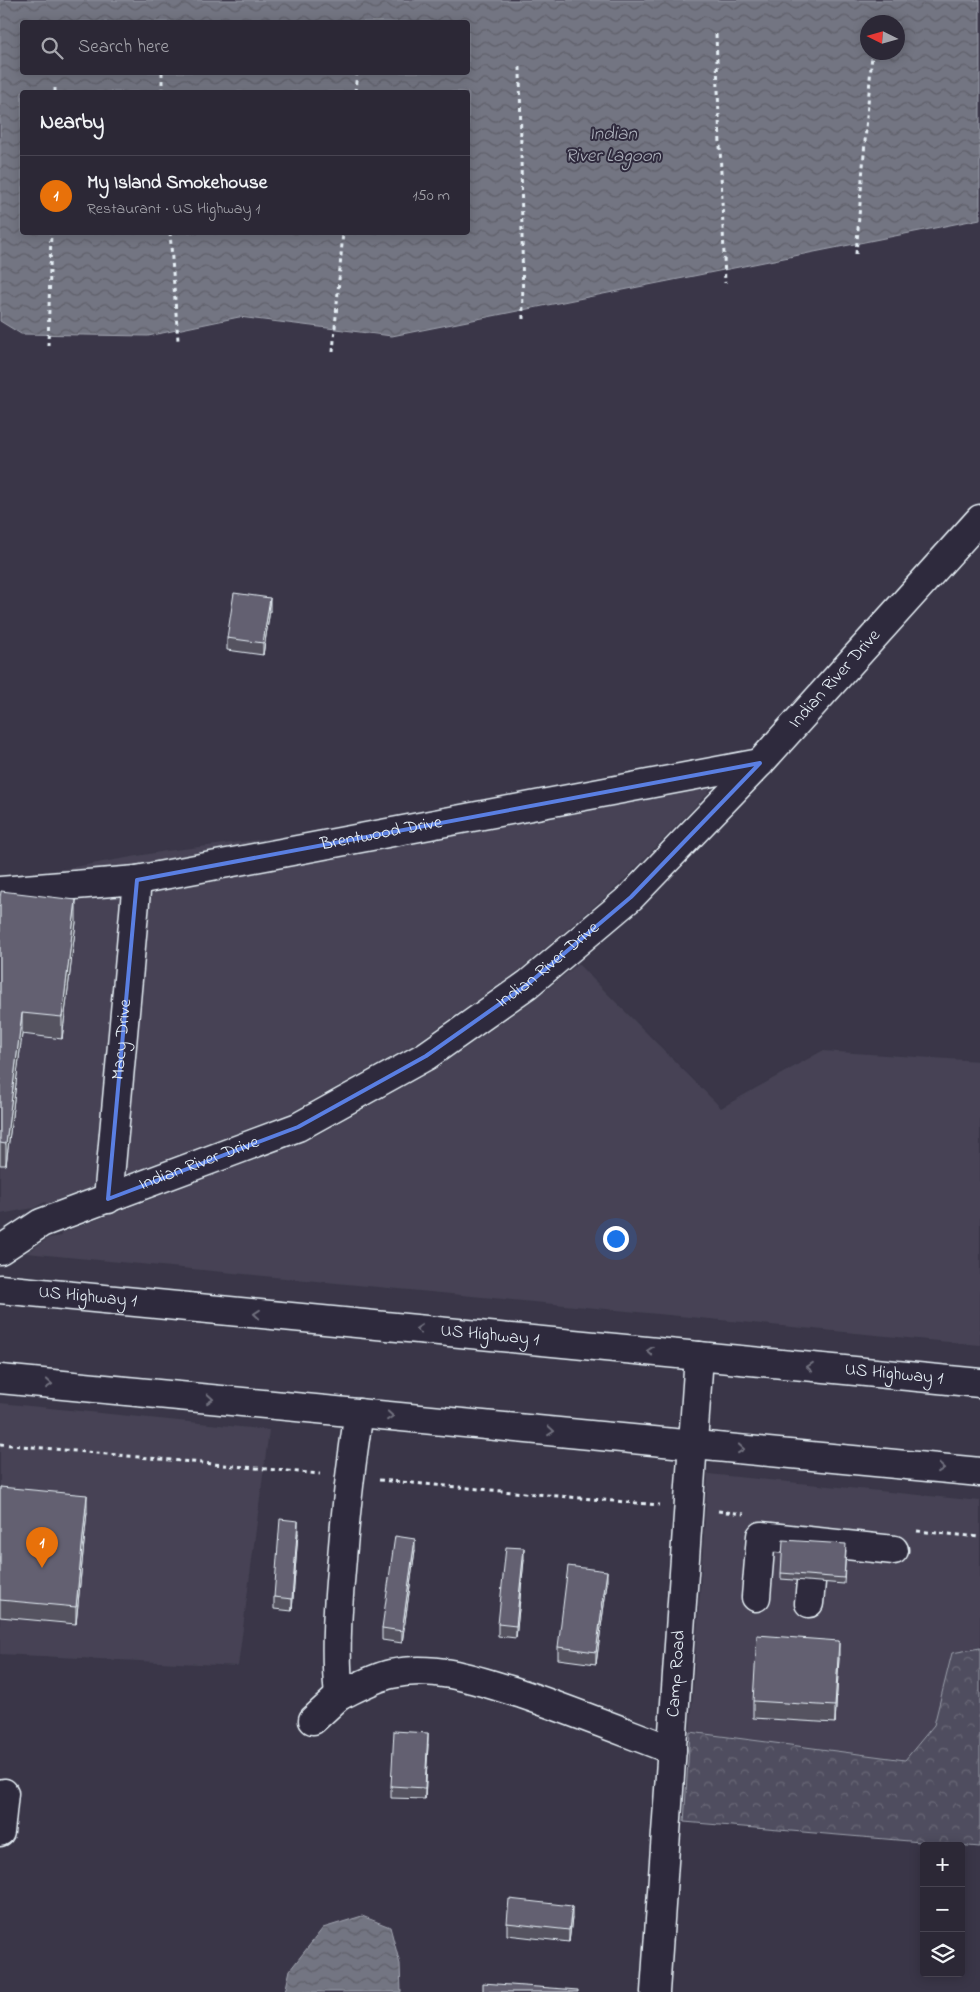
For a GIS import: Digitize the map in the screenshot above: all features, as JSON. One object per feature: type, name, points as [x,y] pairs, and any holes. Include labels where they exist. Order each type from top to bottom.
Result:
[{"type":"street","name":"Indian River Drive","points":[[0,1250],[41,1223],[298,1127],[426,1056],[528,984],[631,897],[760,763],[980,519]]},
{"type":"street","name":"Brentwood Drive","points":[[0,890],[137,880],[760,763]]},
{"type":"street","name":"Macy Drive","points":[[108,1199],[137,880]]},
{"type":"street","points":[[0,1230],[41,1223]]},
{"type":"street","name":"US Highway 1","points":[[0,1289],[980,1383]]},
{"type":"street","name":"Camp Road","points":[[655,1992],[699,1356]]},
{"type":"street","points":[[0,1379],[980,1472]]},
{"type":"street","points":[[339,1696],[336,1642],[348,1477],[359,1413]]},
{"type":"street","points":[[756,1597],[761,1536],[814,1545],[894,1550]]},
{"type":"street","points":[[313,1720],[339,1696],[375,1679],[414,1671],[454,1674],[561,1708],[672,1750]]},
{"type":"street","points":[[0,1832],[4,1793]]},
{"type":"path","points":[[716,34],[725,282]]},
{"type":"path","points":[[856,254],[872,60]]},
{"type":"path","points":[[520,67],[522,320]]},
{"type":"path","points":[[162,75],[162,90]]},
{"type":"path","points":[[355,90],[357,75]]},
{"type":"path","points":[[48,346],[51,235]]},
{"type":"path","points":[[170,235],[178,340]]},
{"type":"path","points":[[333,352],[343,235]]},
{"type":"path","points":[[0,1444],[748,1514]]},
{"type":"path","points":[[915,1531],[980,1537]]},
{"type":"highlighted area","points":[[760,763],[631,897],[528,984],[426,1056],[298,1127],[108,1199],[137,880]]},
{"type":"shaded area","points":[[712,785],[707,794],[618,886],[517,972],[416,1043],[290,1113],[47,1204],[45,1202],[34,1208],[0,1214],[0,880],[166,851]]},
{"type":"shaded area","points":[[578,964],[721,1108],[822,1051],[980,1061],[980,1345],[26,1253],[49,1238],[62,1236],[61,1233],[308,1140],[437,1068],[539,996]]},
{"type":"shaded area","points":[[0,1403],[269,1430],[238,1666],[0,1654]]},
{"type":"shaded area","points":[[708,1474],[980,1501],[980,1648],[952,1653],[934,1725],[905,1760],[690,1732]]},
{"type":"green space","points":[[980,1648],[980,1847],[965,1846],[965,1842],[921,1842],[684,1822],[690,1732],[905,1760],[934,1725],[952,1653]]},
{"type":"water","name":"Indian River Lagoon","points":[[0,0],[980,0],[980,219],[392,336],[239,317],[148,336],[21,334],[0,321]]},
{"type":"water","points":[[362,1916],[390,1927],[400,1964],[401,1992],[285,1992],[290,1970],[323,1928]]},
{"type":"building","points":[[234,593],[270,598],[263,643],[227,638]]},
{"type":"building","points":[[1,891],[76,900],[62,1017],[22,1013],[6,1144],[0,1143]]},
{"type":"building","points":[[0,1487],[87,1495],[76,1607],[0,1600]]},
{"type":"building","points":[[280,1519],[298,1521],[292,1599],[274,1597]]},
{"type":"building","points":[[395,1536],[415,1539],[402,1631],[382,1628]]},
{"type":"building","points":[[783,1540],[846,1544],[844,1578],[781,1573]]},
{"type":"building","points":[[506,1547],[524,1548],[516,1626],[498,1624]]},
{"type":"building","points":[[568,1566],[607,1571],[596,1652],[558,1647]]},
{"type":"building","points":[[757,1635],[839,1641],[835,1706],[753,1701]]},
{"type":"building","points":[[394,1731],[428,1733],[425,1788],[391,1786]]},
{"type":"building","points":[[509,1899],[572,1906],[569,1930],[507,1923]]},
{"type":"building","points":[[483,1983],[578,1990],[578,1992],[483,1992]]},
{"type":"place","name":"My Island Smokehouse","points":[[42,1568]]}]
